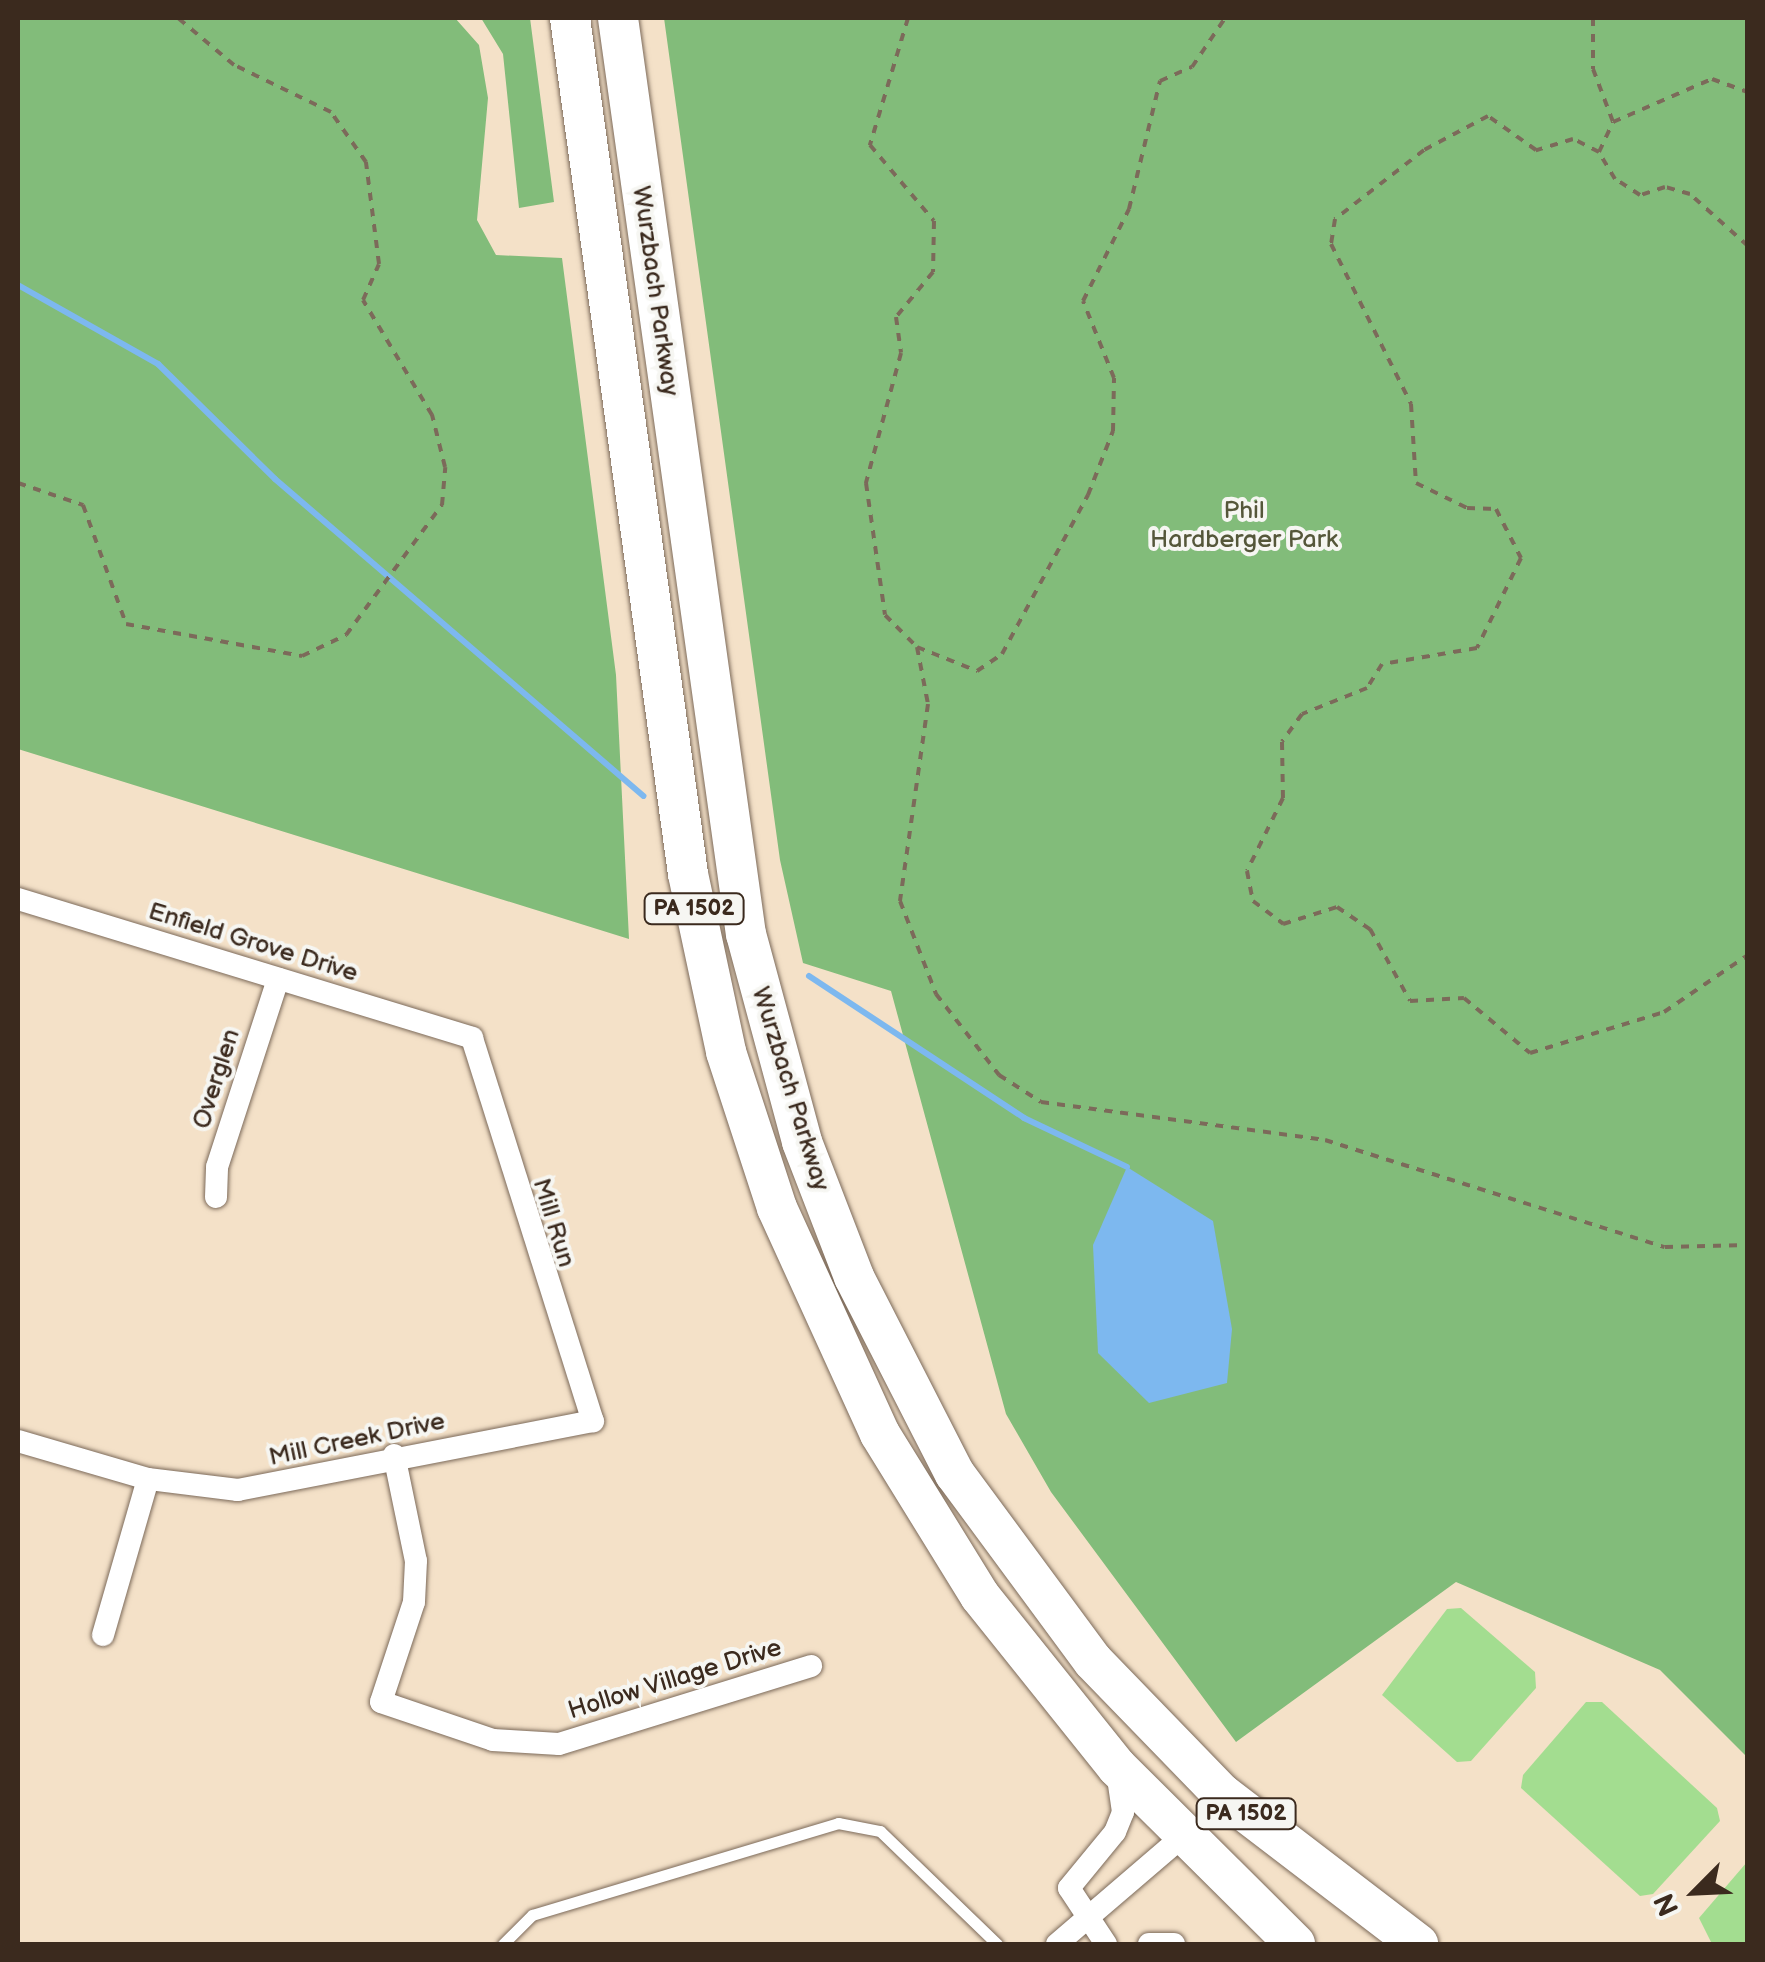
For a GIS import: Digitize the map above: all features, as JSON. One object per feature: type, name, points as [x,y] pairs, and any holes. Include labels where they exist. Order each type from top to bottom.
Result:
[{"type":"highway","name":"Wurzbach Parkway","points":[[570,18],[688,874],[750,1130],[802,1272],[880,1434],[980,1596],[1117,1768],[1182,1837],[1296,1944]]},
{"type":"highway","name":"Wurzbach Parkway","points":[[618,18],[746,934],[797,1126],[854,1277],[955,1474],[1093,1661],[1222,1794],[1418,1944]]},
{"type":"street","name":"Enfield Grove Drive","points":[[18,900],[472,1038]]},
{"type":"street","name":"Overglen","points":[[216,1197],[278,980]]},
{"type":"street","name":"Mill Run","points":[[472,1038],[593,1420]]},
{"type":"street","name":"Mill Creek Drive","points":[[18,1440],[148,1479],[274,1488],[394,1455],[593,1420]]},
{"type":"street","name":"Hollow Village Drive","points":[[394,1455],[416,1561],[414,1602],[382,1702],[492,1740],[559,1744],[811,1666]]},
{"type":"street","points":[[103,1634],[148,1479]]},
{"type":"street","points":[[1106,1944],[1086,1924],[1069,1888],[1124,1812],[1117,1768]]},
{"type":"street","points":[[1057,1944],[1086,1924],[1182,1837]]},
{"type":"street","points":[[1148,1944],[1174,1944]]},
{"type":"lane","points":[[503,1944],[532,1914],[838,1823],[880,1832],[997,1944]]},
{"type":"path","points":[[18,484],[83,505],[112,599],[126,624],[148,632],[302,656],[346,635],[442,505],[445,467],[432,415],[362,300],[379,264],[366,162],[331,112],[234,65],[178,18]]},
{"type":"path","points":[[908,18],[870,144],[934,221],[933,272],[896,317],[902,353],[866,483],[885,615],[917,647],[976,671],[1002,654],[1088,496],[1112,432],[1114,378],[1083,301],[1129,209],[1160,81],[1192,67],[1226,18]]},
{"type":"path","points":[[1593,18],[1592,69],[1613,122]]},
{"type":"path","points":[[1599,152],[1613,122],[1712,79],[1748,92]]},
{"type":"path","points":[[1748,246],[1690,194],[1666,187],[1640,195],[1614,179],[1599,152],[1572,140],[1536,150],[1488,116],[1424,150],[1334,219],[1331,244],[1412,404],[1416,483],[1466,508],[1496,509],[1521,558],[1476,648],[1382,664],[1366,688],[1302,714],[1282,742],[1283,798],[1247,870],[1253,901],[1283,924],[1337,907],[1370,929],[1410,1001],[1464,998],[1530,1054],[1664,1012],[1748,954]]},
{"type":"path","points":[[917,647],[928,704],[900,901],[936,994],[999,1075],[1041,1102],[1325,1140],[1665,1246],[1748,1245]]},
{"type":"green space","points":[[18,18],[455,18],[479,45],[488,98],[477,220],[496,255],[562,258],[616,675],[629,939],[18,749]]},
{"type":"green space","points":[[481,18],[530,18],[554,202],[519,208],[503,54]]},
{"type":"green space","name":"Phil Hardberger Park","points":[[664,18],[1747,18],[1747,1757],[1660,1670],[1456,1582],[1236,1742],[1051,1492],[1006,1414],[891,991],[803,963],[780,860]]},
{"type":"green space","points":[[1461,1608],[1535,1672],[1536,1688],[1471,1761],[1457,1762],[1382,1695],[1447,1609]]},
{"type":"green space","points":[[1586,1702],[1602,1702],[1717,1808],[1720,1821],[1653,1894],[1640,1896],[1521,1788],[1523,1775]]},
{"type":"green space","points":[[1747,1862],[1747,1944],[1712,1944],[1699,1918]]},
{"type":"water","points":[[1127,1167],[1213,1221],[1232,1329],[1227,1383],[1149,1403],[1098,1353],[1093,1245]]},
{"type":"waterway","points":[[18,285],[158,364],[275,479],[644,796]]},
{"type":"waterway","points":[[809,976],[1024,1118],[1127,1167]]}]
